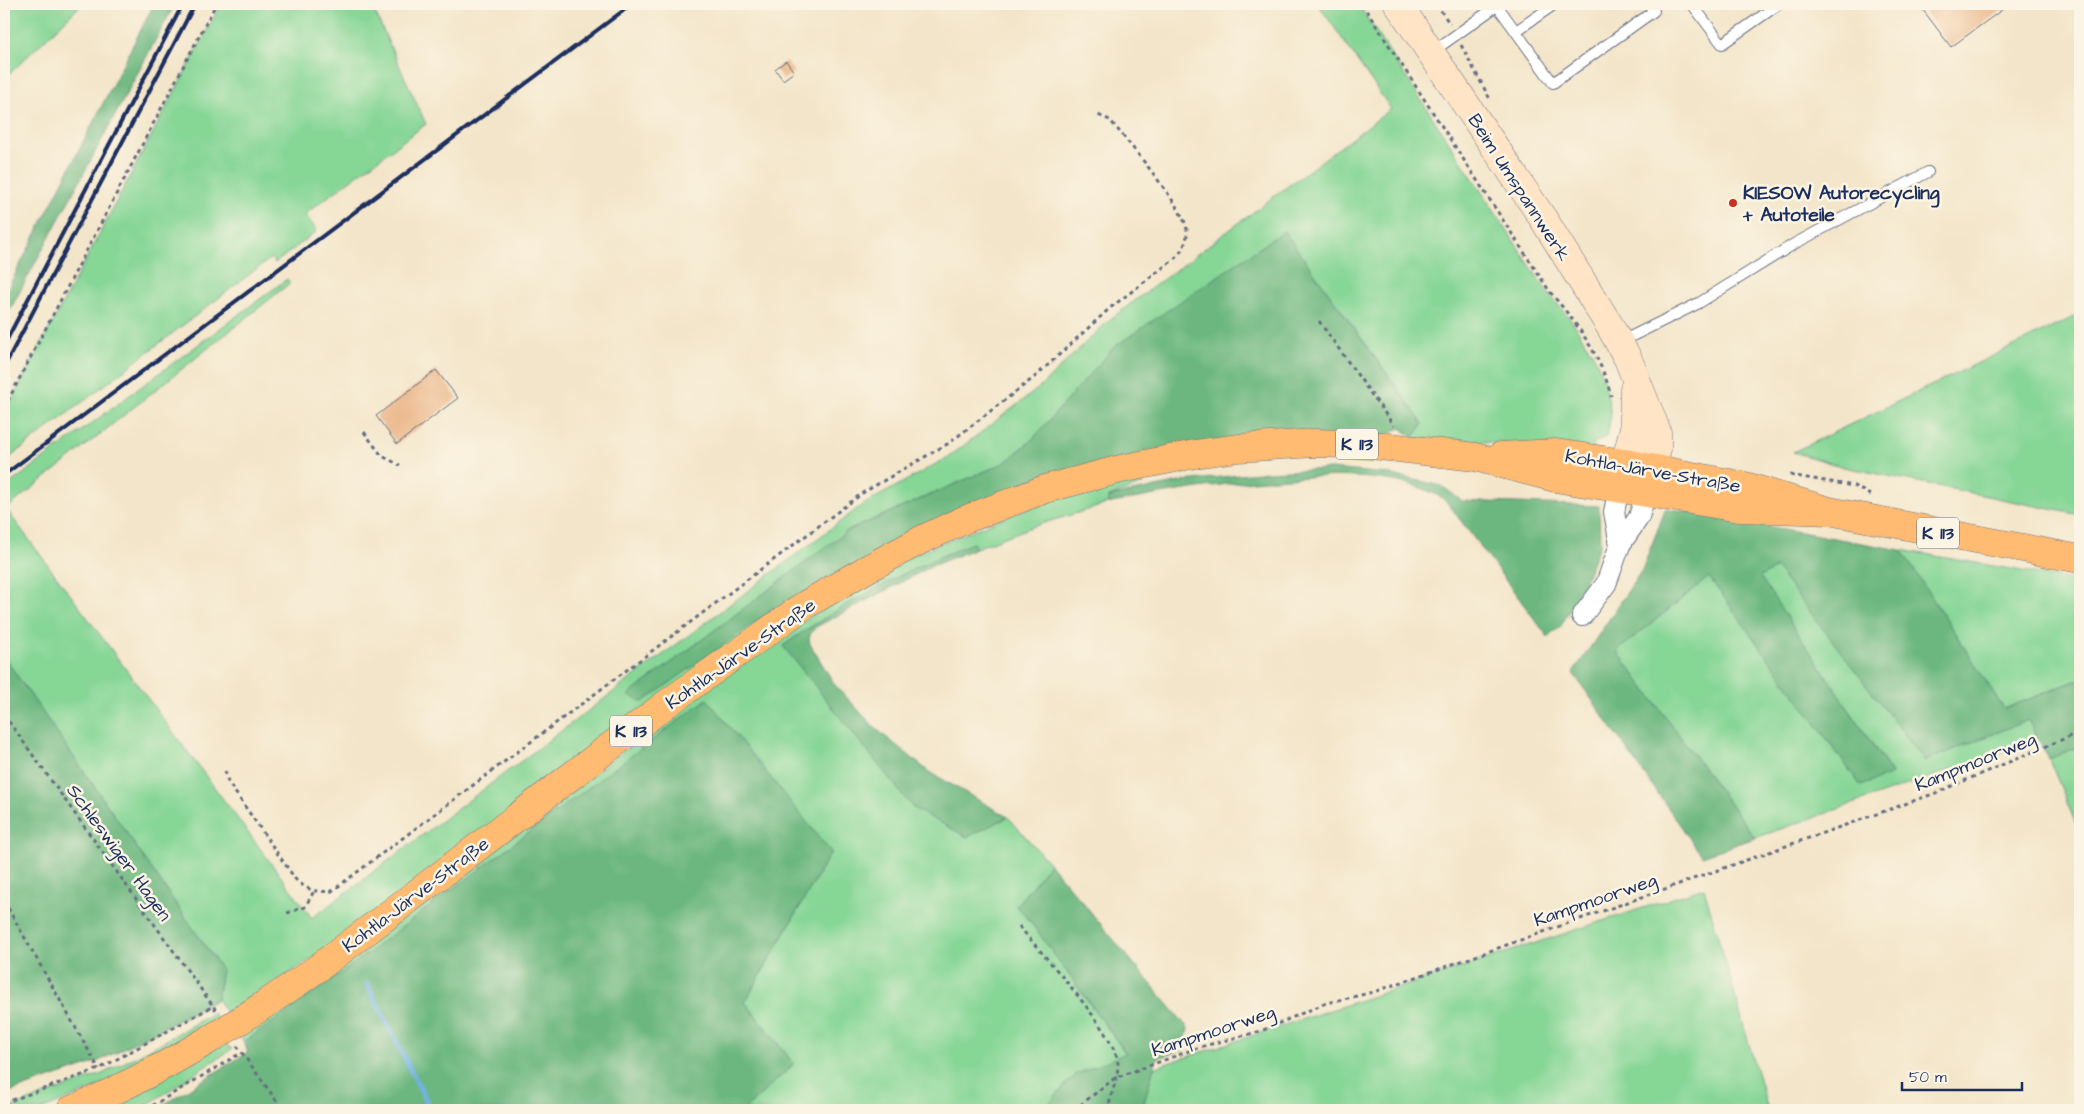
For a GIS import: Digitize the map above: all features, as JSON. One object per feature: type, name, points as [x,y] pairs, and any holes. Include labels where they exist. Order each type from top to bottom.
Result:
[{"type":"main road","name":"Kohtla-Järve-Straße","points":[[71,1110],[110,1094],[174,1061],[267,1004],[729,658],[832,588],[921,540],[964,520],[1046,489],[1121,469],[1195,454],[1238,448],[1316,443],[1372,445],[1475,457],[1556,453],[1621,476],[1649,481],[1739,508],[1829,511],[2080,559]]},
{"type":"street","name":"Beim Umspannwerk","points":[[1398,4],[1544,220],[1619,342],[1657,432],[1657,449],[1639,517],[1620,545],[1606,584],[1582,616]]},
{"type":"street","name":"Beim Umspannwerk","points":[[1620,545],[1614,512],[1621,476],[1634,428],[1634,375]]},
{"type":"lane","points":[[1431,52],[1497,4],[1553,83],[1654,11],[1648,4]]},
{"type":"lane","points":[[1516,31],[1554,4]]},
{"type":"lane","points":[[1692,4],[1722,44],[1779,4]]},
{"type":"lane","points":[[1619,342],[1699,303],[1794,244],[1928,172]]},
{"type":"path","points":[[4,408],[216,4]]},
{"type":"path","points":[[1362,4],[1550,292],[1584,335],[1606,377],[1612,399]]},
{"type":"path","points":[[225,771],[228,782],[296,880],[304,887],[314,891],[323,892],[340,886],[864,492],[949,443],[1036,376],[1110,308],[1173,260],[1181,252],[1186,242],[1187,231],[1178,207],[1110,120],[1098,115]]},
{"type":"path","points":[[1319,321],[1410,449]]},
{"type":"path","points":[[364,432],[382,456],[400,465]]},
{"type":"path","name":"Schleswiger Hagen","points":[[4,716],[218,1015]]},
{"type":"path","name":"Kampmoorweg","points":[[1074,1110],[1115,1078],[1200,1048],[1261,1031],[1326,1003],[1374,992],[1915,801],[2080,732]]},
{"type":"path","points":[[287,913],[305,908],[314,891]]},
{"type":"path","points":[[4,901],[99,1069]]},
{"type":"path","points":[[1019,926],[1099,1022],[1115,1049],[1118,1066],[1108,1110]]},
{"type":"path","points":[[4,1103],[99,1069],[213,1006]]},
{"type":"path","points":[[237,1046],[283,1110]]},
{"type":"path","points":[[145,1110],[241,1053]]},
{"type":"green space","points":[[4,4],[82,4],[4,79]]},
{"type":"green space","points":[[154,4],[175,4],[4,321],[4,296]]},
{"type":"green space","points":[[221,4],[371,4],[426,124],[305,214],[317,231],[275,263],[271,258],[4,462],[4,414]]},
{"type":"green space","points":[[1318,4],[1358,4],[1548,293],[1572,321],[1596,359],[1606,386],[1611,416],[1607,436],[1593,444],[1592,453],[1466,440],[1413,438],[1423,424],[1284,231],[1004,463],[847,531],[629,695],[769,612],[817,586],[330,947],[227,1014],[217,999],[222,970],[4,657],[4,488],[287,279],[290,283],[6,509],[312,918],[861,506],[950,456],[1039,388],[1109,320],[1391,109]]},
{"type":"green space","points":[[1284,231],[1423,424],[1413,438],[1401,428],[1395,430],[1388,437],[1173,450],[817,586],[769,612],[643,702],[628,695],[847,531],[1004,463],[1030,442],[1114,347]]},
{"type":"green space","points":[[2080,314],[2080,515],[1844,467],[1793,452]]},
{"type":"green space","points":[[1331,469],[1388,474],[1442,486],[1462,501],[1599,506],[1600,544],[1583,585],[1561,626],[1548,637],[1446,501],[1416,486],[1377,479],[1331,476],[1281,478],[1183,490],[1107,504],[1109,497],[1184,481],[1267,472]]},
{"type":"green space","points":[[1128,481],[1143,484],[1109,497],[1107,504],[1034,526],[976,548],[973,543],[924,564],[851,602],[783,646],[967,837],[1008,817],[1050,864],[1016,906],[1027,917],[1126,1054],[1075,1075],[1043,1110],[744,1110],[794,1064],[745,1002],[831,852],[318,990],[245,1042],[248,1052],[241,1036],[770,642],[903,559],[1020,511],[1075,494]]},
{"type":"green space","points":[[1666,508],[1901,550],[2004,709],[2080,679],[2080,746],[2049,759],[2028,720],[1925,761],[1776,568],[1760,577],[1892,774],[1861,786],[1709,577],[1617,651],[1755,838],[1702,856],[1573,673],[1642,570]]},
{"type":"green space","points":[[973,543],[976,548],[932,566],[816,627],[811,632],[809,639],[810,644],[835,685],[875,728],[928,771],[1008,817],[967,837],[913,808],[783,646],[851,602],[899,576]]},
{"type":"green space","points":[[1901,550],[2080,581],[2080,679],[2004,709]]},
{"type":"green space","points":[[1777,568],[1925,761],[2028,720],[2039,739],[1755,838],[1617,651],[1709,576],[1861,786],[1892,773],[1759,577]]},
{"type":"green space","points":[[4,657],[222,970],[217,999],[204,1007],[97,1062],[4,1094]]},
{"type":"green space","points":[[707,699],[831,852],[745,1002],[794,1064],[744,1110],[155,1110],[248,1052],[244,1042],[318,990]]},
{"type":"green space","points":[[2080,746],[2080,834],[2049,759]]},
{"type":"green space","points":[[1050,864],[1188,1028],[1184,1049],[1156,1059],[1142,1110],[1104,1110],[1104,1107],[1101,1110],[1043,1110],[1075,1075],[1126,1053],[1027,917],[1016,906]]},
{"type":"green space","points":[[1704,888],[1768,1110],[1142,1110],[1153,1068]]},
{"type":"green space","points":[[213,1013],[217,1019],[214,1026],[111,1082],[41,1110],[4,1110],[102,1074]]},
{"type":"green space","points":[[224,1043],[232,1049],[150,1103],[134,1110],[102,1110]]},
{"type":"building","points":[[1931,4],[2010,4],[1951,47],[1923,10]]},
{"type":"building","points":[[786,61],[794,72],[783,80],[775,69]]},
{"type":"building","points":[[436,370],[458,398],[397,444],[376,416]]},
{"type":"waterway","points":[[367,984],[431,1110]]},
{"type":"railway","points":[[4,345],[183,4]]},
{"type":"railway","points":[[4,367],[195,4]]},
{"type":"railway","points":[[4,475],[632,4]]},
{"type":"place","name":"KIESOW Autorecycling + Autoteile","points":[[1733,203]]}]
